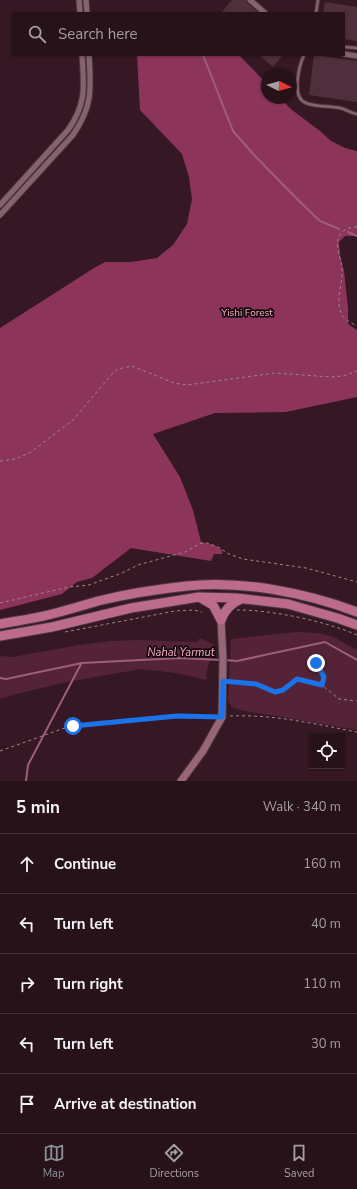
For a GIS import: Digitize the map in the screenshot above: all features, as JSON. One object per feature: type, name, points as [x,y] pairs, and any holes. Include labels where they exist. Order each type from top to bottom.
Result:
[{"type":"highway","points":[[0,624],[47,615],[100,601],[147,591],[188,585],[251,587],[292,592],[357,612]]},
{"type":"highway","points":[[199,597],[213,605],[222,620]]},
{"type":"highway","points":[[0,636],[52,627],[131,608],[199,597],[243,599],[294,606],[337,618],[357,626]]},
{"type":"highway","points":[[222,620],[224,614],[230,606],[243,599]]},
{"type":"street","points":[[79,0],[80,12]]},
{"type":"street","points":[[86,0],[87,12]]},
{"type":"street","points":[[250,0],[264,12]]},
{"type":"street","points":[[345,54],[357,56]]},
{"type":"street","points":[[0,205],[68,130],[76,119],[82,104],[84,92],[82,56]]},
{"type":"street","points":[[0,215],[73,135],[82,122],[88,106],[90,92],[89,56]]},
{"type":"street","points":[[181,781],[203,751],[222,717],[222,620]]},
{"type":"lane","points":[[316,12],[318,0]]},
{"type":"lane","points":[[345,47],[357,48]]},
{"type":"lane","points":[[304,56],[300,65],[298,90],[299,97],[305,103],[342,108],[349,113],[357,114]]},
{"type":"path","points":[[357,227],[351,227],[344,230],[338,240],[338,248],[342,270],[339,303],[341,314],[348,321],[357,326]]},
{"type":"path","points":[[0,461],[16,458],[31,452],[73,420],[112,374],[118,369],[124,367],[132,366],[174,383],[187,385],[275,374],[331,377],[343,376],[357,371]]},
{"type":"path","points":[[0,603],[69,587],[89,586],[138,565],[185,552],[201,543],[207,543],[218,547],[243,559],[306,568],[357,582]]},
{"type":"path","points":[[64,632],[175,610],[194,610],[202,612]]},
{"type":"path","points":[[237,610],[263,611],[314,621],[357,635]]},
{"type":"path","points":[[316,663],[324,677],[322,685]]},
{"type":"path","points":[[223,681],[256,684],[275,692],[283,690],[297,679],[322,685],[339,699],[357,701]]},
{"type":"path","points":[[0,751],[73,726],[177,716],[222,717],[249,715],[291,719],[357,732]]},
{"type":"shaded area","points":[[297,632],[317,633],[332,636],[357,650],[357,730],[240,710],[232,707],[228,701],[231,639]]},
{"type":"shaded area","points":[[200,638],[215,645],[211,649],[211,657],[206,676],[207,680],[176,673],[141,669],[67,682],[0,699],[0,656],[13,657],[79,645],[111,641],[138,640],[197,642]]},
{"type":"green space","name":"Yishi Forest","points":[[137,56],[240,56],[261,78],[261,104],[286,104],[331,141],[345,148],[357,151],[357,236],[345,236],[339,242],[340,255],[344,271],[348,308],[348,324],[357,330],[357,397],[286,412],[215,413],[153,434],[180,477],[193,510],[201,542],[214,545],[222,550],[222,554],[214,554],[211,561],[131,548],[92,578],[77,582],[62,594],[0,610],[0,328],[105,262],[131,262],[157,258],[173,245],[187,224],[192,199],[189,177],[182,154],[140,110]]},
{"type":"building","points":[[232,0],[246,0],[247,3],[258,12],[222,12]]},
{"type":"building","points":[[325,2],[357,7],[357,41],[345,39],[345,12],[323,12]]},
{"type":"building","points":[[260,56],[282,56],[273,67]]},
{"type":"building","points":[[314,56],[357,61],[357,102],[309,95]]},
{"type":"waterway","points":[[203,56],[233,131],[254,155],[320,221],[339,229]]},
{"type":"waterway","points":[[348,232],[357,236]]},
{"type":"waterway","name":"Nahal Yarmut","points":[[225,660],[237,661],[325,642],[357,660]]},
{"type":"waterway","name":"Nahal Yarmut","points":[[0,678],[6,679],[82,663],[180,658],[221,660]]},
{"type":"waterway","points":[[26,781],[28,765],[81,664]]},
{"type":"route","points":[[73,726],[177,716],[222,717],[223,681],[256,684],[275,692],[283,690],[297,679],[322,685],[324,677],[316,663]]}]
